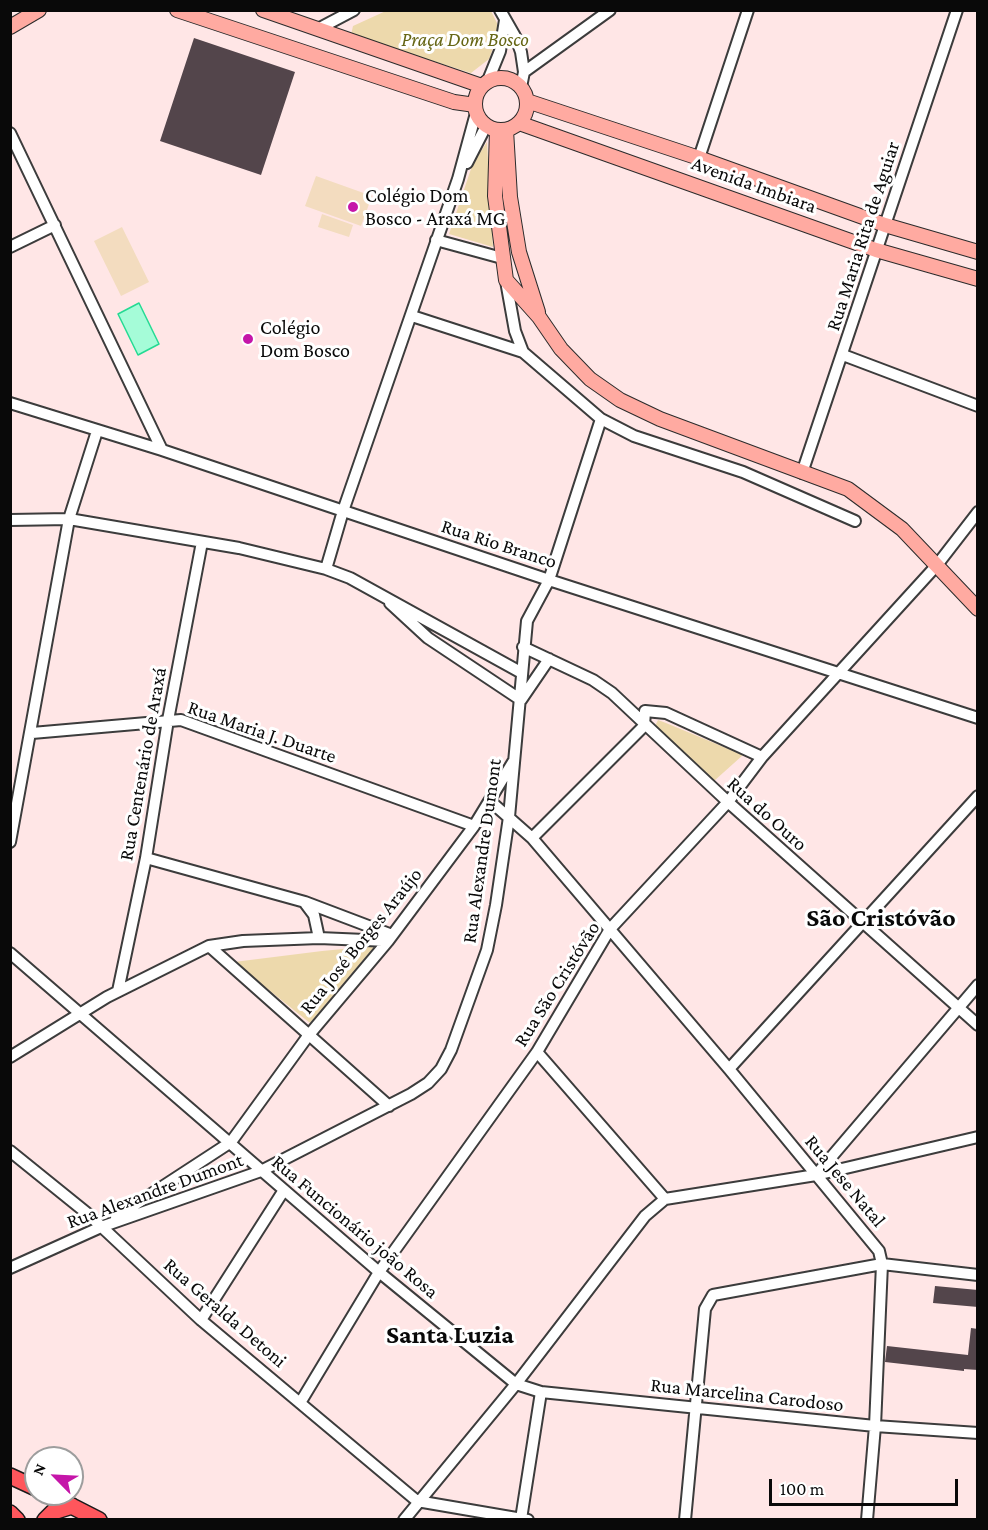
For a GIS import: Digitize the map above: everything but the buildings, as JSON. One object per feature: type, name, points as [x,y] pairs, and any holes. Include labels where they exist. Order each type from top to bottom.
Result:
[{"type":"main road","points":[[10,27],[39,10]]},
{"type":"main road","points":[[263,10],[485,84]]},
{"type":"main road","points":[[180,11],[476,109],[496,129],[502,197],[502,258],[506,280],[539,317],[561,349],[590,380],[620,400],[660,419],[848,489],[877,508],[938,565],[978,609]]},
{"type":"main road","points":[[476,109],[485,84],[494,79],[508,79],[521,87],[527,101],[525,114],[519,123],[496,129]]},
{"type":"main road","name":"Avenida Imbiara","points":[[527,101],[699,158],[885,225],[978,252]]},
{"type":"main road","name":"Avenida Imbiara","points":[[519,123],[876,250],[978,279]]},
{"type":"main road","points":[[502,197],[539,317]]},
{"type":"main road","points":[[10,1476],[24,1482]]},
{"type":"main road","points":[[45,1520],[53,1512],[72,1506],[93,1518]]},
{"type":"main road","points":[[10,1513],[17,1520]]},
{"type":"street","points":[[318,29],[354,10]]},
{"type":"street","points":[[524,72],[610,10]]},
{"type":"street","points":[[699,158],[748,10]]},
{"type":"street","name":"Rua Maria Rita de Aguiar","points":[[802,473],[957,10]]},
{"type":"street","points":[[503,15],[516,38],[524,72],[521,87]]},
{"type":"street","points":[[485,84],[500,51],[503,15]]},
{"type":"street","points":[[326,569],[343,511],[458,179],[476,109]]},
{"type":"street","points":[[458,179],[496,129]]},
{"type":"street","points":[[10,133],[162,450]]},
{"type":"street","points":[[10,247],[55,225]]},
{"type":"street","points":[[436,240],[502,258]]},
{"type":"street","points":[[506,280],[515,331],[523,352]]},
{"type":"street","points":[[412,316],[523,352],[601,419],[634,436],[742,472],[855,521]]},
{"type":"street","points":[[843,355],[978,406]]},
{"type":"street","name":"Rua Rio Branco","points":[[10,403],[162,450],[549,580],[978,718]]},
{"type":"street","name":"Rua Alexandre Dumont","points":[[10,1268],[101,1227],[261,1172],[389,1106],[428,1083],[441,1069],[451,1050],[487,950],[509,817],[527,621],[549,580],[601,419]]},
{"type":"street","points":[[10,842],[32,734],[69,519],[98,431]]},
{"type":"street","name":"Rua São Cristóvão","points":[[300,1403],[379,1272],[537,1052],[610,929],[728,802],[762,757],[938,565],[978,512]]},
{"type":"street","points":[[10,520],[69,519],[202,542],[326,569],[350,578],[385,599],[416,613],[522,673]]},
{"type":"street","name":"Rua Centenário de Araxá","points":[[118,991],[146,858],[168,720],[202,542]]},
{"type":"street","points":[[385,599],[428,638],[521,700],[549,658]]},
{"type":"street","name":"Rua do Ouro","points":[[523,646],[612,693],[644,726],[862,924],[978,1025]]},
{"type":"street","points":[[532,838],[644,726],[645,711],[666,713],[762,757]]},
{"type":"street","name":"Rua Maria J. Duarte","points":[[32,734],[181,720],[474,826]]},
{"type":"street","name":"Rua José Borges Araújo","points":[[231,1142],[308,1036],[390,938],[474,826],[515,759]]},
{"type":"street","points":[[729,1069],[978,796]]},
{"type":"street","name":"Rua Jese Natal","points":[[490,801],[532,838],[864,1229],[879,1251],[882,1264],[875,1426],[867,1520]]},
{"type":"street","points":[[146,858],[304,902],[390,938]]},
{"type":"street","points":[[304,902],[314,915],[320,938]]},
{"type":"street","points":[[10,1057],[118,991],[209,946],[243,941],[390,938]]},
{"type":"street","points":[[209,946],[389,1106]]},
{"type":"street","name":"Rua Funcionário joão Rosa","points":[[10,953],[231,1142],[261,1172],[516,1384]]},
{"type":"street","points":[[816,1175],[978,985]]},
{"type":"street","points":[[537,1052],[665,1199]]},
{"type":"street","points":[[404,1520],[417,1501],[516,1384],[645,1216],[665,1199],[816,1175],[978,1137]]},
{"type":"street","points":[[101,1227],[231,1142]]},
{"type":"street","name":"Rua Geralda Detoni","points":[[10,1151],[101,1227],[201,1320],[417,1501]]},
{"type":"street","points":[[201,1320],[284,1190]]},
{"type":"street","points":[[685,1520],[705,1309],[713,1296],[882,1264],[978,1275]]},
{"type":"street","name":"Rua Marcelina Carodoso","points":[[516,1384],[540,1392],[697,1409],[978,1433]]},
{"type":"street","points":[[521,1519],[540,1392]]},
{"type":"street","points":[[417,1501],[528,1520]]},
{"type":"green space","name":"Praça Dom Bosco","points":[[388,10],[491,11],[500,29],[489,59],[471,73],[351,35],[353,26]]},
{"type":"green space","points":[[487,142],[493,247],[449,234],[473,163]]},
{"type":"green space","points":[[658,720],[743,755],[714,781],[655,726]]},
{"type":"green space","points":[[375,946],[310,1023],[234,962],[322,951]]},
{"type":"shaded area","points":[[316,176],[372,196],[361,226],[305,206]]},
{"type":"shaded area","points":[[322,214],[353,225],[349,237],[318,227]]},
{"type":"shaded area","points":[[122,227],[149,282],[121,296],[94,241]]},
{"type":"shaded area","points":[[139,303],[159,344],[138,355],[118,314]]},
{"type":"place","name":"Colégio Dom Bosco - Araxá MG","points":[[353,207]]},
{"type":"place","name":"Colégio Dom Bosco","points":[[248,339]]},
{"type":"district","name":"São Cristóvão","points":[[881,918]]},
{"type":"district","name":"Santa Luzia","points":[[450,1335]]}]
